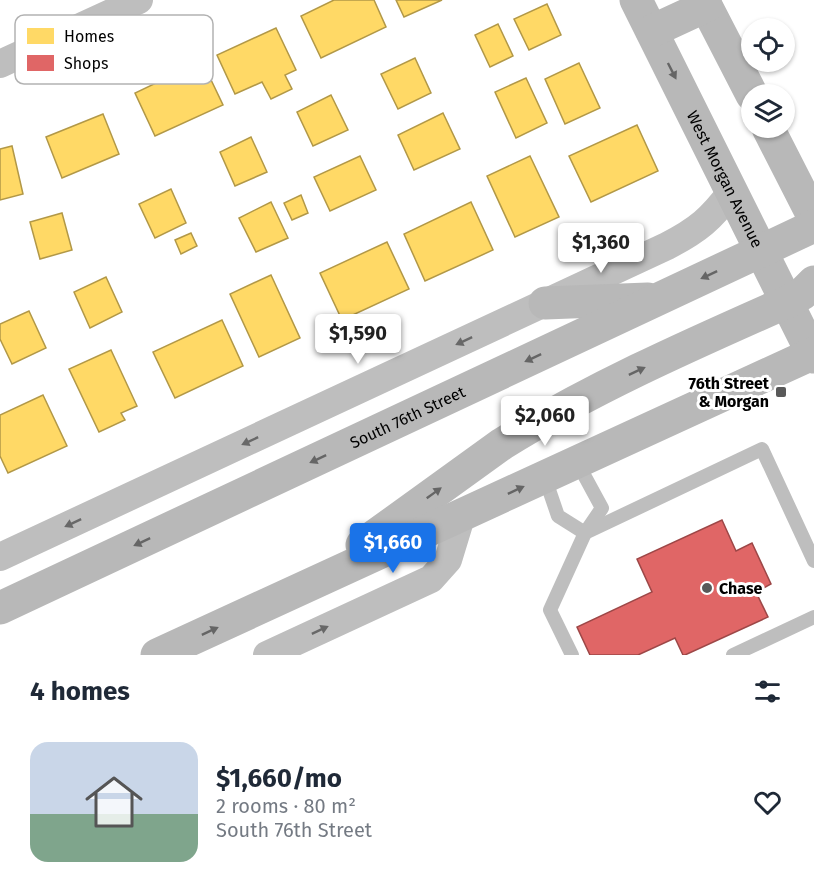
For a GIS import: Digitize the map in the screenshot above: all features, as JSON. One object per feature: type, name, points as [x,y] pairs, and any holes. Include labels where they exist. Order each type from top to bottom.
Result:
[{"type":"main road","name":"West Morgan Avenue","points":[[636,0],[762,250],[801,308],[814,354]]},
{"type":"main road","points":[[652,31],[705,3],[746,84]]},
{"type":"main road","points":[[773,138],[814,218]]},
{"type":"main road","name":"South 76th Street","points":[[0,608],[814,226]]},
{"type":"main road","points":[[302,588],[502,444],[525,430],[583,397],[801,308],[802,294],[814,282]]},
{"type":"main road","points":[[545,303],[659,299]]},
{"type":"main road","points":[[157,655],[814,354]]},
{"type":"street","points":[[106,15],[139,0]]},
{"type":"street","points":[[0,64],[15,57]]},
{"type":"street","points":[[0,557],[694,232],[717,210],[732,191]]},
{"type":"street","points":[[267,655],[431,579],[448,560],[462,514]]},
{"type":"lane","points":[[585,533],[762,449],[814,561]]},
{"type":"lane","points":[[572,655],[550,610],[585,533],[602,508],[577,462]]},
{"type":"lane","points":[[544,477],[558,516],[585,533]]},
{"type":"lane","points":[[733,655],[814,617]]},
{"type":"building: Homes","points":[[334,0],[374,0],[386,27],[321,58],[301,16]]},
{"type":"building: Homes","points":[[396,0],[442,0],[404,17]]},
{"type":"building: Homes","points":[[547,4],[561,35],[529,50],[514,19]]},
{"type":"building: Homes","points":[[498,24],[513,56],[490,67],[475,35]]},
{"type":"building: Homes","points":[[276,28],[296,70],[285,75],[292,89],[271,99],[262,82],[235,94],[217,55]]},
{"type":"building: Homes","points":[[415,58],[431,93],[398,109],[381,74]]},
{"type":"building: Homes","points":[[579,63],[600,108],[565,124],[545,79]]},
{"type":"building: Homes","points":[[526,78],[547,123],[516,138],[495,92]]},
{"type":"building: Homes","points":[[154,84],[213,84],[223,105],[155,136],[135,93]]},
{"type":"building: Homes","points":[[331,95],[348,130],[313,146],[297,112]]},
{"type":"building: Homes","points":[[443,113],[460,149],[414,170],[398,135]]},
{"type":"building: Homes","points":[[103,114],[119,154],[62,178],[46,137]]},
{"type":"building: Homes","points":[[637,125],[658,171],[591,202],[569,156]]},
{"type":"building: Homes","points":[[251,137],[267,172],[235,186],[220,152]]},
{"type":"building: Homes","points":[[12,146],[23,194],[0,200],[0,149]]},
{"type":"building: Homes","points":[[360,156],[376,190],[330,211],[314,177]]},
{"type":"building: Homes","points":[[530,156],[559,217],[515,237],[487,176]]},
{"type":"building: Homes","points":[[171,189],[186,223],[155,238],[139,204]]},
{"type":"building: Homes","points":[[301,195],[308,213],[292,220],[284,203]]},
{"type":"building: Homes","points":[[271,202],[288,238],[256,252],[239,218]]},
{"type":"building: Homes","points":[[471,202],[493,250],[425,281],[404,234]]},
{"type":"building: Homes","points":[[62,213],[72,250],[40,259],[30,222]]},
{"type":"building: Homes","points":[[191,233],[197,246],[181,254],[175,240]]},
{"type":"building: Homes","points":[[387,242],[409,289],[342,320],[320,273]]},
{"type":"building: Homes","points":[[271,275],[300,338],[259,357],[230,294]]},
{"type":"building: Homes","points":[[106,277],[122,312],[90,328],[74,292]]},
{"type":"building: Homes","points":[[29,311],[46,348],[12,364],[0,339],[0,324]]},
{"type":"building: Homes","points":[[222,320],[243,366],[175,398],[153,352]]},
{"type":"building: Homes","points":[[111,350],[137,406],[121,413],[125,420],[99,432],[69,369]]},
{"type":"building: Homes","points":[[43,395],[67,446],[8,473],[0,456],[0,415]]},
{"type":"building: Shops","name":"Chase","points":[[722,520],[736,551],[752,543],[771,584],[756,592],[768,617],[685,655],[675,638],[638,655],[590,655],[577,627],[652,592],[637,559]]},
{"type":"place","name":"76th Street & Morgan","points":[[781,392]]},
{"type":"place","name":"Chase","points":[[707,588]]}]
